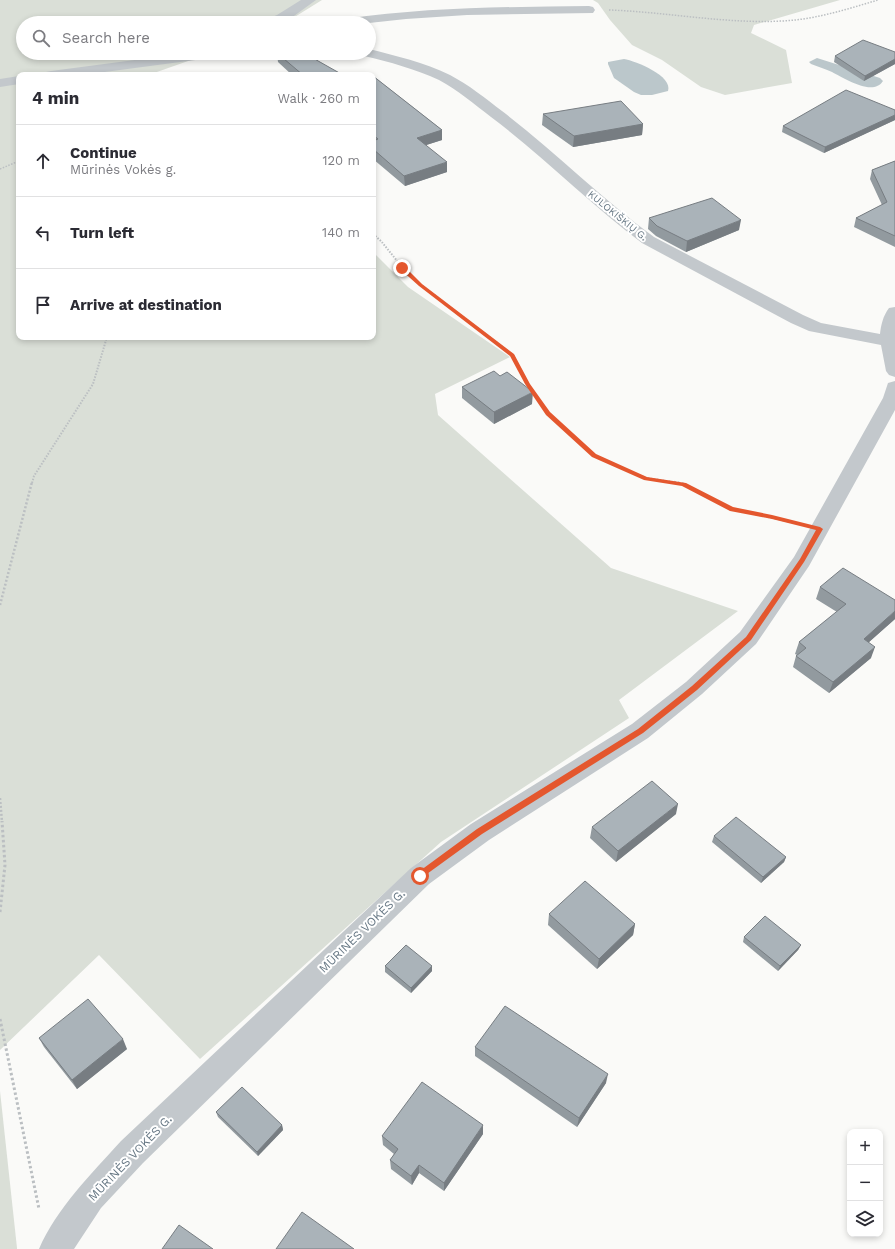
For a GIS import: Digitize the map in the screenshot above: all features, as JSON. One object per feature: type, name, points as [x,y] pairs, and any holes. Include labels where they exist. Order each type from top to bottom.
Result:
[{"type":"street","points":[[285,16],[310,0]]},
{"type":"street","points":[[376,19],[412,14],[468,11],[589,10]]},
{"type":"street","name":"KULOKIŠKIŲ G.","points":[[376,54],[408,63],[443,77],[463,88],[526,136],[629,226],[648,240],[797,319],[815,327],[887,341]]},
{"type":"street","points":[[74,72],[166,60]]},
{"type":"street","points":[[0,83],[16,80]]},
{"type":"street","points":[[895,312],[890,321],[887,341],[895,371]]},
{"type":"street","name":"MŪRINĖS VOKĖS G.","points":[[55,1249],[90,1197],[132,1152],[420,876],[480,832],[640,731],[694,688],[748,638],[802,561],[892,398],[895,387]]},
{"type":"path","points":[[589,10],[636,10],[720,20],[784,21],[837,11],[878,0]]},
{"type":"path","points":[[0,169],[16,162]]},
{"type":"path","points":[[376,237],[402,268],[420,285],[512,355],[528,384],[548,413],[594,456],[646,478],[684,484],[732,509],[820,529]]},
{"type":"path","points":[[0,605],[34,476],[93,384],[106,340]]},
{"type":"path","points":[[0,798],[5,865],[0,912]]},
{"type":"path","points":[[0,1019],[39,1211]]},
{"type":"shaded area","points":[[0,0],[322,0],[296,16],[16,16],[16,60],[191,60],[157,72],[16,72],[16,340],[376,340],[376,255],[408,287],[510,357],[435,394],[438,415],[611,568],[738,611],[619,700],[629,718],[441,842],[200,1059],[99,955],[0,1050]]},
{"type":"shaded area","points":[[593,0],[840,0],[754,25],[751,33],[786,50],[792,83],[725,95],[701,87],[662,60],[632,45],[610,20],[598,3]]},
{"type":"shaded area","points":[[817,58],[880,78],[883,81],[872,87],[858,85],[809,62]]},
{"type":"shaded area","points":[[624,59],[645,66],[659,75],[668,85],[668,91],[652,95],[641,95],[614,78],[608,62]]},
{"type":"shaded area","points":[[0,1091],[17,1248],[17,1249],[0,1249]]},
{"type":"building","points":[[863,40],[895,52],[895,59],[865,76],[835,56]]},
{"type":"building","points":[[285,60],[316,60],[338,72],[299,72]]},
{"type":"building","points":[[376,78],[442,130],[417,138],[447,162],[404,176],[376,152],[376,140],[378,139],[376,137]]},
{"type":"building","points":[[846,90],[895,110],[895,115],[825,147],[783,126]]},
{"type":"building","points":[[621,101],[643,124],[574,136],[543,114]]},
{"type":"building","points":[[895,161],[895,236],[856,218],[887,202],[872,170]]},
{"type":"building","points":[[712,198],[741,220],[687,241],[657,226],[649,218]]},
{"type":"building","points":[[494,371],[500,376],[507,372],[533,392],[494,412],[462,387]]},
{"type":"building","points":[[843,568],[895,600],[895,611],[864,639],[875,647],[833,682],[796,656],[806,648],[799,642],[846,604],[820,587]]},
{"type":"building","points":[[652,781],[678,804],[618,851],[592,827]]},
{"type":"building","points":[[736,817],[786,857],[763,877],[714,836]]},
{"type":"building","points":[[585,881],[635,924],[599,959],[549,914]]},
{"type":"building","points":[[765,916],[801,945],[780,966],[744,937]]},
{"type":"building","points":[[406,945],[432,966],[411,988],[385,966]]},
{"type":"building","points":[[88,999],[123,1039],[72,1080],[39,1038]]},
{"type":"building","points":[[505,1006],[608,1074],[579,1118],[475,1047]]},
{"type":"building","points":[[422,1082],[483,1125],[444,1183],[419,1165],[411,1176],[390,1160],[398,1149],[382,1136]]},
{"type":"building","points":[[242,1087],[282,1125],[257,1152],[216,1112]]},
{"type":"building","points":[[302,1212],[354,1249],[276,1249]]},
{"type":"building","points":[[179,1225],[213,1249],[162,1249]]},
{"type":"route","points":[[402,268],[420,285],[512,355],[528,384],[548,413],[594,456],[646,478],[684,484],[732,509],[820,529],[802,561],[748,638],[694,688],[640,731],[480,832],[420,876]]}]
